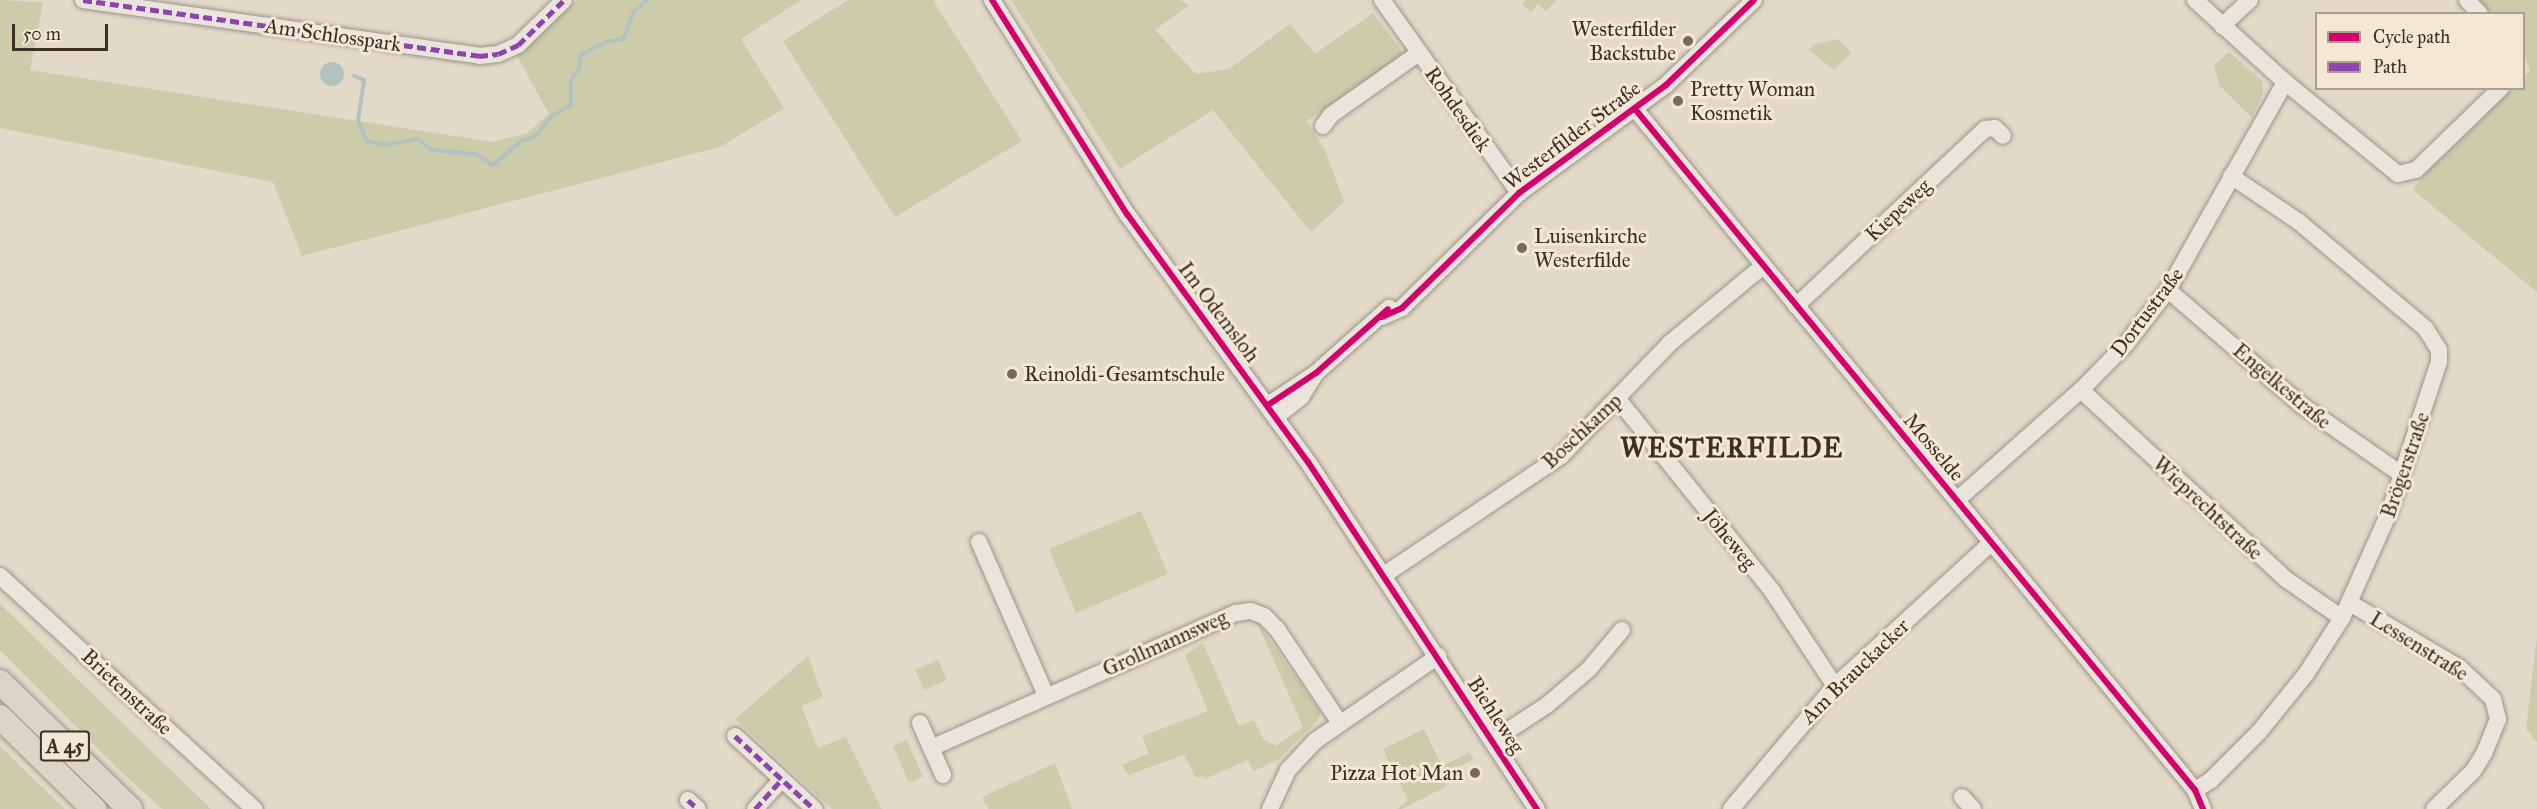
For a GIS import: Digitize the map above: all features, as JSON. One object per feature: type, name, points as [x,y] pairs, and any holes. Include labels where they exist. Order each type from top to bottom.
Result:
[{"type":"highway","name":"A 45","points":[[0,682],[130,809]]},
{"type":"highway","name":"A 45","points":[[0,717],[94,809]]},
{"type":"street","name":"Am Schlosspark","points":[[83,0],[109,1],[479,56],[498,54],[518,45],[564,0]]},
{"type":"street","name":"Im Odemsloh","points":[[992,0],[1133,223],[1272,410],[1426,639]]},
{"type":"street","name":"Rohdesdiek","points":[[1382,0],[1519,193]]},
{"type":"street","name":"Westerfilder Straße","points":[[1272,410],[1382,317],[1396,300],[1415,291],[1519,193],[1666,85],[1754,0]]},
{"type":"street","points":[[2194,0],[2285,82],[2398,174],[2416,170],[2499,90]]},
{"type":"street","points":[[2222,26],[2250,0]]},
{"type":"street","points":[[2467,0],[2478,12]]},
{"type":"street","name":"Rohdesdiek","points":[[1323,126],[1331,115],[1419,53]]},
{"type":"street","name":"Dortustraße","points":[[1957,500],[2080,390],[2126,344],[2168,290],[2285,82]]},
{"type":"street","name":"Mosselde","points":[[1635,109],[2195,790],[2203,809]]},
{"type":"street","name":"Kiepeweg","points":[[1796,306],[1985,129],[1995,128],[2003,136]]},
{"type":"street","name":"Brögerstraße","points":[[2195,790],[2236,756],[2278,709],[2346,610],[2377,546],[2439,362],[2434,338],[2299,222],[2231,176]]},
{"type":"street","name":"Boschkamp","points":[[1384,575],[1549,465],[1670,343],[1763,266]]},
{"type":"street","name":"Engelkestraße","points":[[2168,290],[2300,404],[2401,474]]},
{"type":"street","name":"Wieprechtstraße","points":[[2080,390],[2288,580],[2346,610]]},
{"type":"street","name":"Jöheweg","points":[[1617,398],[1772,591],[1835,686]]},
{"type":"street","points":[[979,542],[1046,695]]},
{"type":"street","name":"Am Brauckacker","points":[[1731,809],[1835,686],[1991,543]]},
{"type":"street","name":"Brietenstraße","points":[[0,576],[254,809]]},
{"type":"street","name":"Lessenstraße","points":[[2346,610],[2460,668],[2493,699],[2498,719],[2485,752],[2473,771],[2434,809]]},
{"type":"street","name":"Grollmannsweg","points":[[931,748],[1046,695],[1236,613],[1251,611],[1264,616],[1277,628],[1340,723]]},
{"type":"street","points":[[1492,741],[1555,698],[1598,661],[1623,630]]},
{"type":"street","name":"Biehleweg","points":[[1426,639],[1537,809]]},
{"type":"street","points":[[1270,809],[1288,770],[1315,741],[1438,656]]},
{"type":"street","points":[[920,723],[943,775]]},
{"type":"street","points":[[735,736],[814,809]]},
{"type":"street","points":[[755,809],[781,780]]},
{"type":"green space","points":[[0,0],[43,2],[30,70],[493,142],[527,133],[549,114],[517,56],[577,0],[801,0],[741,39],[784,108],[720,147],[302,256],[273,182],[0,128]]},
{"type":"green space","points":[[848,0],[933,0],[1022,141],[895,217],[783,41]]},
{"type":"green space","points":[[1011,0],[1179,0],[1189,5],[1155,30],[1196,74],[1229,69],[1290,24],[1315,54],[1373,13],[1405,55],[1307,121],[1325,150],[1344,202],[1311,232],[1213,110],[1120,169]]},
{"type":"green space","points":[[1526,0],[1556,0],[1546,11],[1538,4],[1531,12],[1522,5]]},
{"type":"green space","points":[[2479,0],[2537,0],[2537,292],[2413,190],[2425,174],[2511,90],[2525,90],[2525,76],[2530,71],[2525,57],[2525,12],[2490,12]]},
{"type":"green space","points":[[1838,39],[1851,53],[1834,70],[1809,50],[1815,44]]},
{"type":"green space","points":[[2229,52],[2262,81],[2263,93],[2252,118],[2219,85],[2214,65]]},
{"type":"green space","points":[[1141,511],[1168,574],[1076,613],[1049,549]]},
{"type":"green space","points":[[0,604],[211,809],[162,809],[116,767],[0,650]]},
{"type":"green space","points":[[1256,620],[1321,713],[1317,721],[1278,760],[1254,771],[1248,760],[1205,779],[1203,776],[1196,778],[1184,755],[1128,775],[1122,765],[1149,753],[1142,736],[1208,711],[1185,655],[1203,643],[1239,726],[1254,720],[1263,739],[1276,746],[1303,727]]},
{"type":"green space","points":[[2537,636],[2537,742],[2526,729]]},
{"type":"green space","points":[[808,656],[823,697],[801,706],[818,748],[846,737],[882,809],[832,809],[735,719]]},
{"type":"green space","points":[[938,660],[947,680],[924,690],[915,670]]},
{"type":"green space","points":[[1424,729],[1442,766],[1469,753],[1474,759],[1442,775],[1447,786],[1402,809],[1397,809],[1408,800],[1383,749]]},
{"type":"green space","points":[[907,740],[923,777],[909,783],[893,746]]},
{"type":"green space","points":[[0,746],[43,788],[65,809],[0,809]]},
{"type":"green space","points":[[1055,763],[1072,809],[989,809],[982,797]]},
{"type":"shaded area","points":[[332,62],[341,65],[344,74],[341,83],[332,86],[323,83],[320,74],[323,65]]},
{"type":"waterway","points":[[354,76],[364,80],[358,121],[367,141],[384,145],[417,139],[432,150],[475,154],[493,165],[522,141],[536,136],[551,117],[571,105],[571,79],[579,69],[581,55],[606,42],[623,39],[635,10],[647,0]]},
{"type":"marked path","points":[[83,0],[479,56],[498,54],[518,45],[564,0]]},
{"type":"marked path","points":[[735,736],[814,809]]},
{"type":"marked path","points":[[755,809],[781,780]]},
{"type":"marked path","points":[[688,800],[698,809]]},
{"type":"cycle path","points":[[992,0],[1127,214],[1308,462],[1537,809]]},
{"type":"cycle path","points":[[1382,317],[1402,308],[1519,193],[1666,85],[1754,0]]},
{"type":"cycle path","points":[[1635,109],[2195,790],[2203,809]]},
{"type":"cycle path","points":[[1268,405],[1316,373],[1388,309]]},
{"type":"place","name":"Westerfilder Backstube","points":[[1688,41]]},
{"type":"place","name":"Pretty Woman Kosmetik","points":[[1678,101]]},
{"type":"place","name":"Luisenkirche Westerfilde","points":[[1522,248]]},
{"type":"place","name":"Reinoldi-Gesamtschule","points":[[1012,374]]},
{"type":"place","name":"Pizza Hot Man","points":[[1475,773]]},
{"type":"district","name":"WESTERFILDE","points":[[1732,448]]}]
